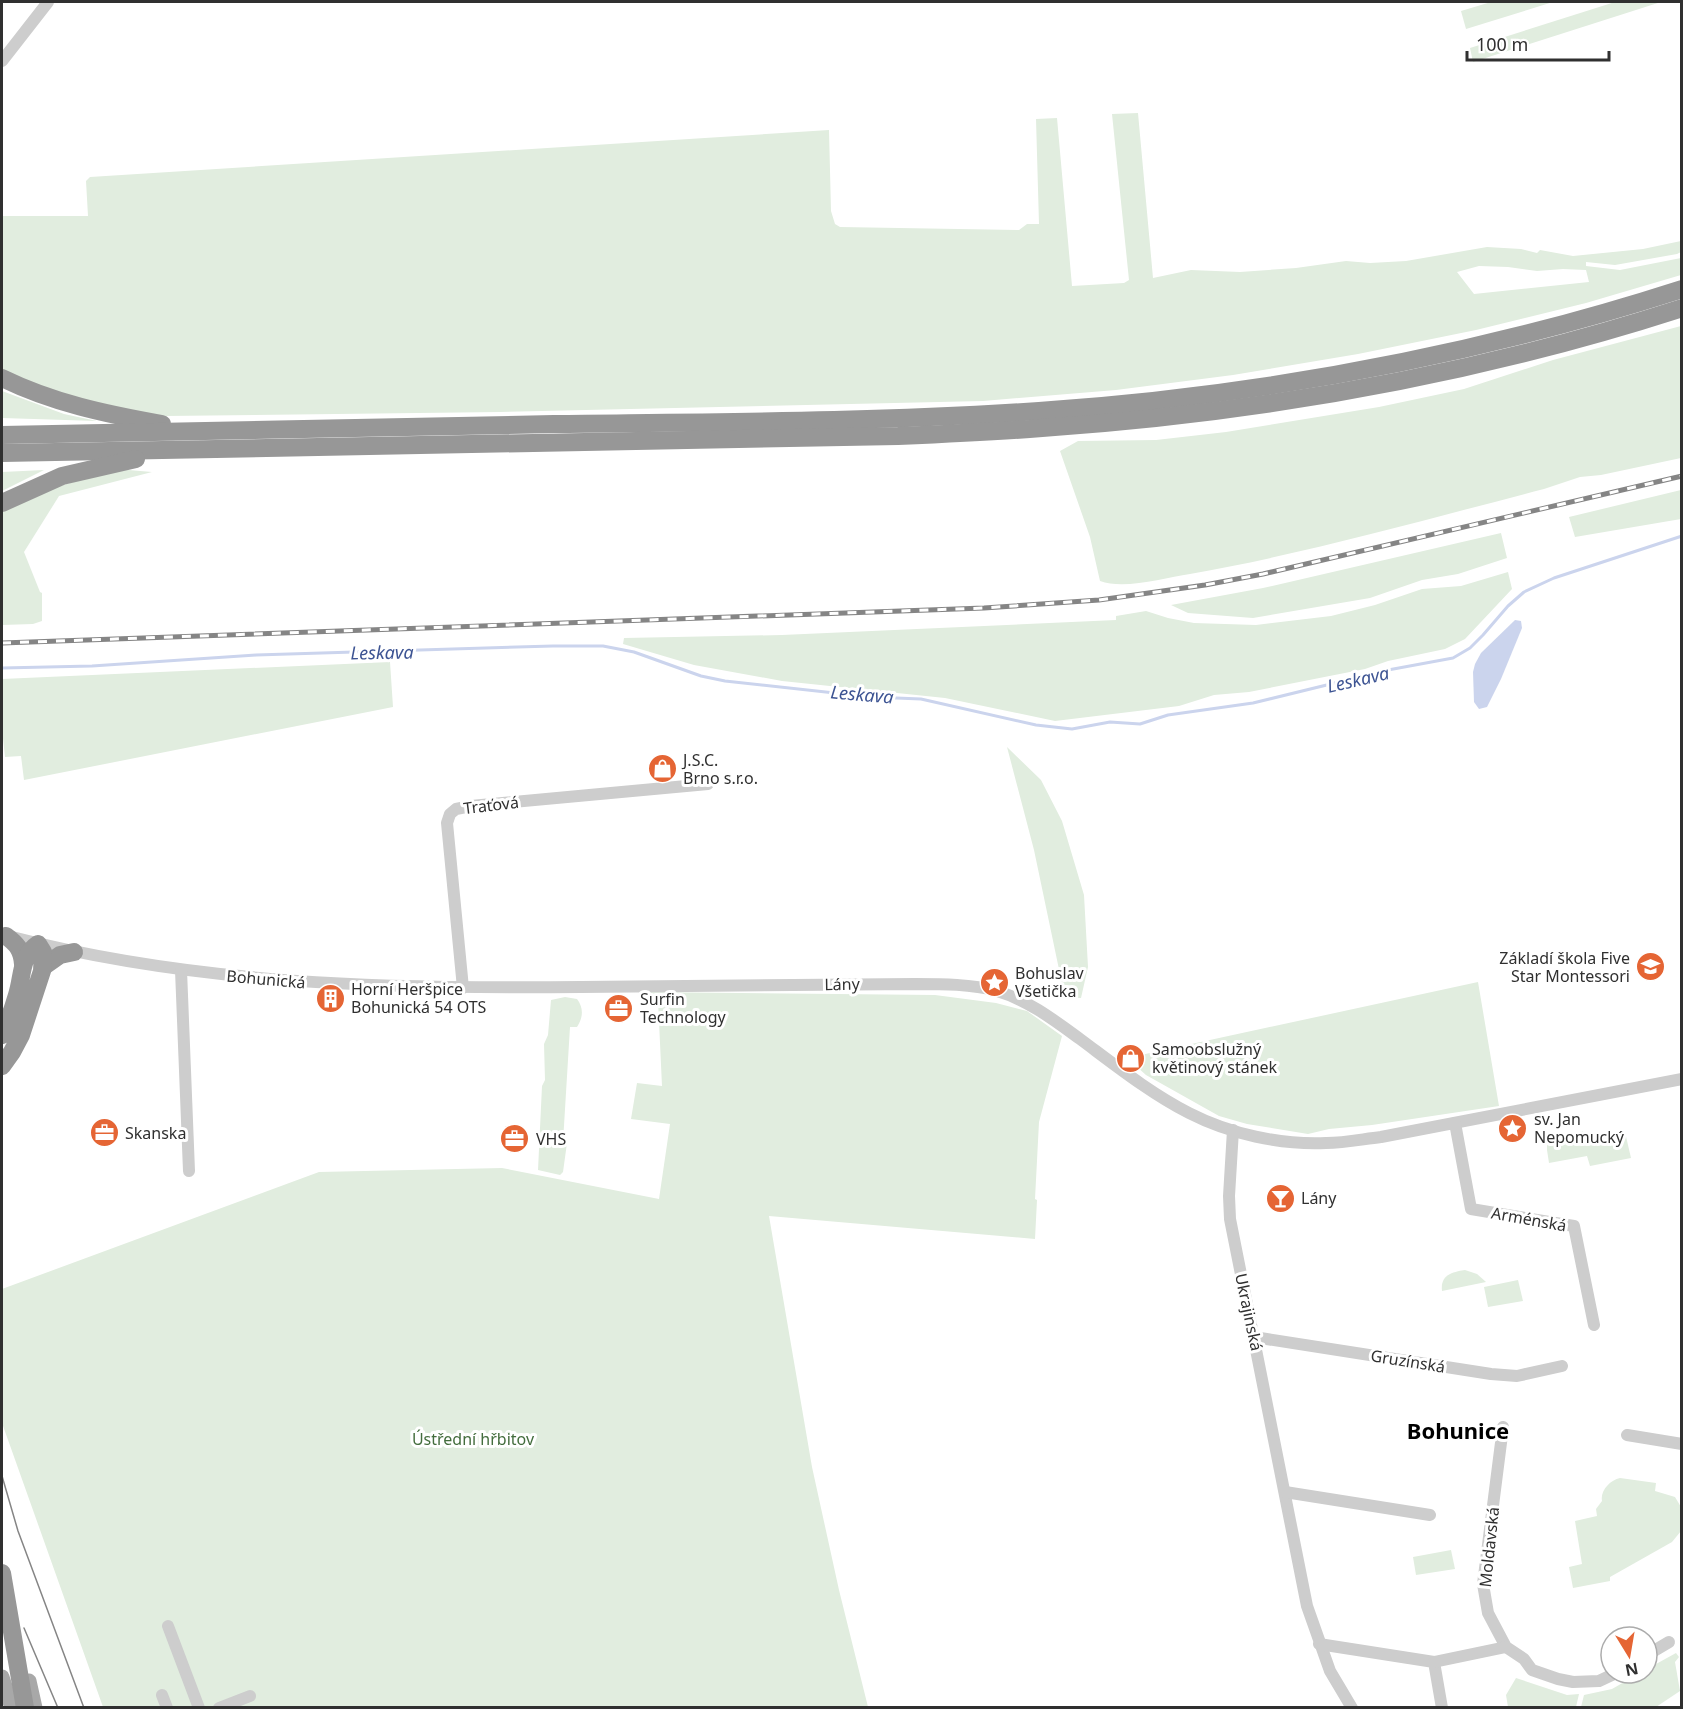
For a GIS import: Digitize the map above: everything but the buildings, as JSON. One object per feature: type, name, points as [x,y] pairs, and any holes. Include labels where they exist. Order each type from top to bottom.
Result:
[{"type":"highway","points":[[2,453],[203,440],[971,415],[1099,406],[1251,387],[1379,366],[1529,332],[1682,290]]},
{"type":"highway","points":[[2,435],[203,440],[898,436],[1090,424],[1233,408],[1380,385],[1543,347],[1682,308]]},
{"type":"highway","points":[[2,378],[52,399],[87,410],[203,440]]},
{"type":"highway","points":[[2,503],[45,483],[86,470],[133,460],[203,440]]},
{"type":"highway","points":[[4,935],[19,947],[23,964]]},
{"type":"highway","points":[[2,1035],[12,1016],[23,964],[29,949],[38,944],[43,952],[43,967],[21,1035],[2,1066]]},
{"type":"highway","points":[[43,967],[60,955],[74,952]]},
{"type":"highway","points":[[2,1574],[25,1707]]},
{"type":"main road","points":[[8,1599],[35,1707]]},
{"type":"main road","points":[[2,1677],[12,1707]]},
{"type":"street","points":[[2,61],[48,2]]},
{"type":"street","name":"Traťová","points":[[463,988],[447,823],[450,814],[456,809],[708,784]]},
{"type":"street","name":"Bohunická","points":[[4,935],[74,952],[181,970],[287,981],[388,987]]},
{"type":"street","points":[[181,970],[189,1171]]},
{"type":"street","name":"Lány","points":[[388,987],[933,984],[990,990],[1010,996],[1036,1009],[1166,1100],[1199,1118],[1233,1130],[1278,1140],[1326,1143],[1381,1137],[1682,1079]]},
{"type":"street","name":"Arménská","points":[[1455,1123],[1471,1209],[1574,1226],[1594,1325]]},
{"type":"street","name":"Ukrajinská","points":[[1233,1130],[1230,1219],[1307,1606],[1330,1671],[1352,1707]]},
{"type":"street","name":"Gruzínská","points":[[1254,1337],[1491,1374],[1517,1376],[1562,1366]]},
{"type":"street","name":"Moldavská","points":[[1503,1427],[1483,1584],[1488,1613],[1506,1647],[1524,1659],[1532,1670],[1558,1680],[1599,1681]]},
{"type":"street","points":[[1627,1435],[1682,1444]]},
{"type":"street","points":[[1285,1492],[1430,1515]]},
{"type":"street","points":[[168,1626],[199,1707]]},
{"type":"street","points":[[1659,1648],[1669,1642]]},
{"type":"street","points":[[1319,1644],[1434,1662],[1506,1647]]},
{"type":"street","points":[[1434,1662],[1442,1707]]},
{"type":"street","points":[[219,1707],[250,1696]]},
{"type":"green space","points":[[1491,2],[1553,2],[1466,29],[1461,11]]},
{"type":"green space","points":[[1615,2],[1661,2],[1473,62],[1470,48]]},
{"type":"green space","points":[[1138,113],[1153,278],[1191,270],[1240,272],[1296,268],[1346,261],[1370,263],[1406,261],[1487,247],[1521,249],[1537,253],[1540,250],[1573,256],[1643,249],[1681,241],[1681,252],[1677,254],[1615,265],[1586,262],[1586,266],[1620,270],[1681,258],[1681,275],[1586,303],[1476,330],[1358,354],[1233,375],[1116,390],[983,401],[500,412],[165,416],[81,402],[2,371],[2,216],[88,216],[86,181],[90,177],[829,130],[831,211],[835,224],[840,227],[1019,230],[1027,224],[1039,224],[1036,119],[1057,118],[1072,286],[1124,283],[1129,280],[1112,114]],"holes":[[[1479,266],[1537,271],[1586,270],[1589,282],[1474,294],[1457,272]]]},
{"type":"green space","points":[[1681,326],[1681,458],[1601,475],[1580,477],[1544,489],[1368,535],[1235,566],[1132,584],[1100,581],[1090,537],[1060,451],[1078,441],[1156,440],[1226,432],[1379,407],[1464,389],[1553,360]]},
{"type":"green space","points":[[2,391],[64,414],[97,421],[2,418]]},
{"type":"green space","points":[[117,469],[152,472],[59,496],[24,552],[42,593],[42,621],[33,624],[2,625],[2,512],[60,486]]},
{"type":"green space","points":[[44,470],[2,491],[2,472]]},
{"type":"green space","points":[[1681,490],[1681,519],[1575,537],[1569,517]]},
{"type":"green space","points":[[1501,533],[1507,558],[1458,574],[1422,580],[1370,598],[1253,618],[1188,613],[1171,605],[1263,588]]},
{"type":"green space","points":[[1508,572],[1512,589],[1465,639],[1445,649],[1388,661],[1365,669],[1249,692],[1214,695],[1179,706],[1055,721],[945,698],[782,681],[694,665],[623,644],[624,638],[782,635],[1116,620],[1116,616],[1146,611],[1194,623],[1256,625],[1331,616],[1375,605],[1422,589],[1461,586]]},
{"type":"green space","points":[[390,662],[393,707],[24,780],[21,756],[5,757],[2,729],[2,679]]},
{"type":"green space","points":[[1007,747],[1041,780],[1062,821],[1084,895],[1088,967],[1081,998],[1065,998],[1034,850]]},
{"type":"green space","points":[[1478,982],[1499,1106],[1372,1125],[1329,1129],[1308,1134],[1247,1124],[1219,1116],[1146,1075],[1127,1058]]},
{"type":"green space","name":"Ústřední hřbitov","points":[[643,992],[935,995],[996,1003],[1027,1011],[1062,1036],[1039,1122],[1035,1239],[769,1216],[812,1467],[868,1707],[103,1707],[2,1423],[2,1289],[319,1172],[502,1168],[659,1199],[670,1124],[631,1119],[637,1083],[662,1086],[658,1000],[642,1001]]},
{"type":"green space","points":[[565,997],[577,999],[582,1013],[577,1027],[570,1027],[563,1142],[567,1143],[563,1172],[560,1175],[538,1170],[542,1086],[545,1080],[544,1044],[548,1035],[551,1000]]},
{"type":"green space","points":[[1583,1131],[1585,1140],[1625,1132],[1631,1158],[1590,1166],[1587,1156],[1549,1163],[1547,1138]]},
{"type":"green space","points":[[1465,1270],[1477,1274],[1486,1282],[1442,1291],[1443,1281],[1448,1275]]},
{"type":"green space","points":[[1518,1280],[1523,1301],[1488,1307],[1484,1287]]},
{"type":"green space","points":[[1620,1478],[1656,1483],[1655,1491],[1675,1497],[1681,1507],[1681,1531],[1672,1542],[1610,1577],[1610,1581],[1573,1588],[1569,1567],[1582,1564],[1575,1521],[1597,1516],[1596,1509],[1602,1501],[1606,1486]]},
{"type":"green space","points":[[1451,1550],[1455,1569],[1416,1575],[1413,1557]]},
{"type":"green space","points":[[1676,1653],[1679,1657],[1675,1662],[1680,1691],[1656,1707],[1581,1707],[1584,1695],[1612,1689],[1619,1685],[1659,1685],[1659,1662]]},
{"type":"green space","points":[[1516,1678],[1567,1695],[1579,1694],[1576,1707],[1508,1707],[1506,1695]]},
{"type":"water","points":[[1515,620],[1521,621],[1522,628],[1487,707],[1479,709],[1474,702],[1475,664],[1481,653]]},
{"type":"waterway","name":"Leskava","points":[[2,668],[92,666],[256,655],[603,646],[634,652],[701,676],[725,681],[871,697],[921,699],[1036,725],[1072,729],[1110,722],[1140,724],[1168,715],[1253,703],[1388,670],[1453,658],[1470,648],[1524,592],[1554,578],[1682,536]]},
{"type":"tram line","points":[[2,1476],[18,1531],[84,1708]]},
{"type":"tram line","points":[[24,1628],[58,1708]]},
{"type":"railway","points":[[2,643],[984,608],[1099,600],[1263,574],[1682,476]]},
{"type":"place","name":"J.S.C. Brno s.r.o.","points":[[662,769]]},
{"type":"place","name":"Základí škola Five Star Montessori","points":[[1651,967]]},
{"type":"place","name":"Bohuslav Všetička","points":[[994,982]]},
{"type":"place","name":"Horní Heršpice Bohunická 54 OTS","points":[[330,998]]},
{"type":"place","name":"Surfin Technology","points":[[619,1008]]},
{"type":"place","name":"Samoobslužný květinový stánek","points":[[1131,1058]]},
{"type":"place","name":"sv. Jan Nepomucký","points":[[1513,1128]]},
{"type":"place","name":"Skanska","points":[[104,1133]]},
{"type":"place","name":"VHS","points":[[515,1139]]},
{"type":"place","name":"Lány","points":[[1280,1198]]},
{"type":"district","name":"Bohunice","points":[[1458,1430]]}]
